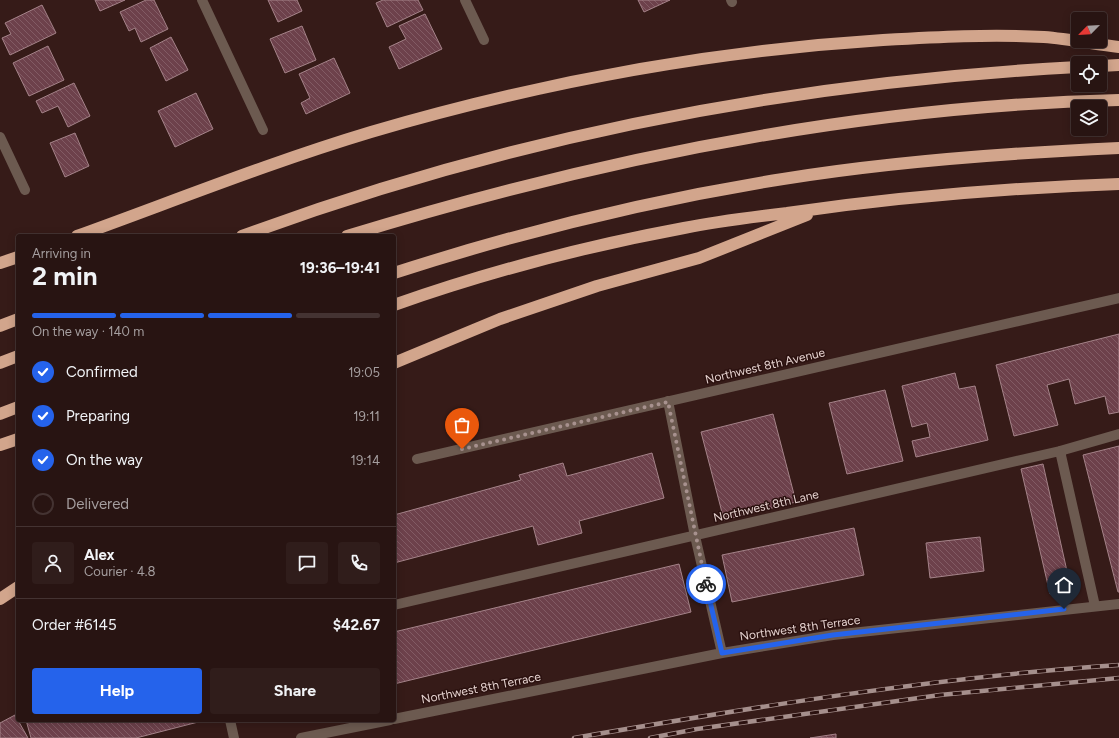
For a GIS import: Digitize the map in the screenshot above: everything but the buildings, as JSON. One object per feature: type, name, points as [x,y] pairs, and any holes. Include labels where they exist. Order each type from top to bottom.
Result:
[{"type":"highway","points":[[82,234],[369,133],[455,109],[608,74],[704,58],[797,47],[907,39],[1044,37],[1119,47]]},
{"type":"highway","points":[[1107,66],[1119,65]]},
{"type":"highway","points":[[248,234],[329,206],[468,164],[538,146],[679,115],[798,95],[894,82],[966,74],[1071,67]]},
{"type":"highway","points":[[354,234],[464,201],[544,180],[686,148],[828,125],[970,109],[1119,100]]},
{"type":"highway","points":[[396,272],[504,240],[573,222],[658,202],[784,178],[932,160],[1006,154],[1119,148]]},
{"type":"highway","points":[[396,304],[495,274],[616,242],[686,227],[825,207],[971,192],[1119,184]]},
{"type":"highway","points":[[396,362],[500,318],[597,286],[699,258],[825,207]]},
{"type":"highway","points":[[0,263],[16,258]]},
{"type":"highway","points":[[0,326],[16,320]]},
{"type":"highway","points":[[0,363],[16,357]]},
{"type":"highway","points":[[0,414],[16,408]]},
{"type":"highway","points":[[0,599],[16,588]]},
{"type":"street","points":[[202,0],[263,130]]},
{"type":"street","points":[[465,0],[484,40]]},
{"type":"street","points":[[0,137],[25,190]]},
{"type":"street","name":"Northwest 8th Avenue","points":[[417,459],[1119,298]]},
{"type":"street","points":[[668,402],[695,536],[722,653]]},
{"type":"street","name":"Northwest 8th Lane","points":[[396,605],[1060,451],[1119,434]]},
{"type":"street","points":[[1060,451],[1095,606]]},
{"type":"street","name":"Northwest 8th Terrace","points":[[396,719],[722,653],[833,635],[1119,604]]},
{"type":"street","points":[[230,722],[234,738]]},
{"type":"street","points":[[301,738],[380,722]]},
{"type":"railway","points":[[574,738],[846,694],[982,677],[1119,665]]},
{"type":"railway","points":[[650,738],[697,729],[940,695],[1119,678]]},
{"type":"way so far","points":[[462,449],[668,402],[706,584]]},
{"type":"route","points":[[706,584],[722,653],[833,635],[1064,609]]}]
